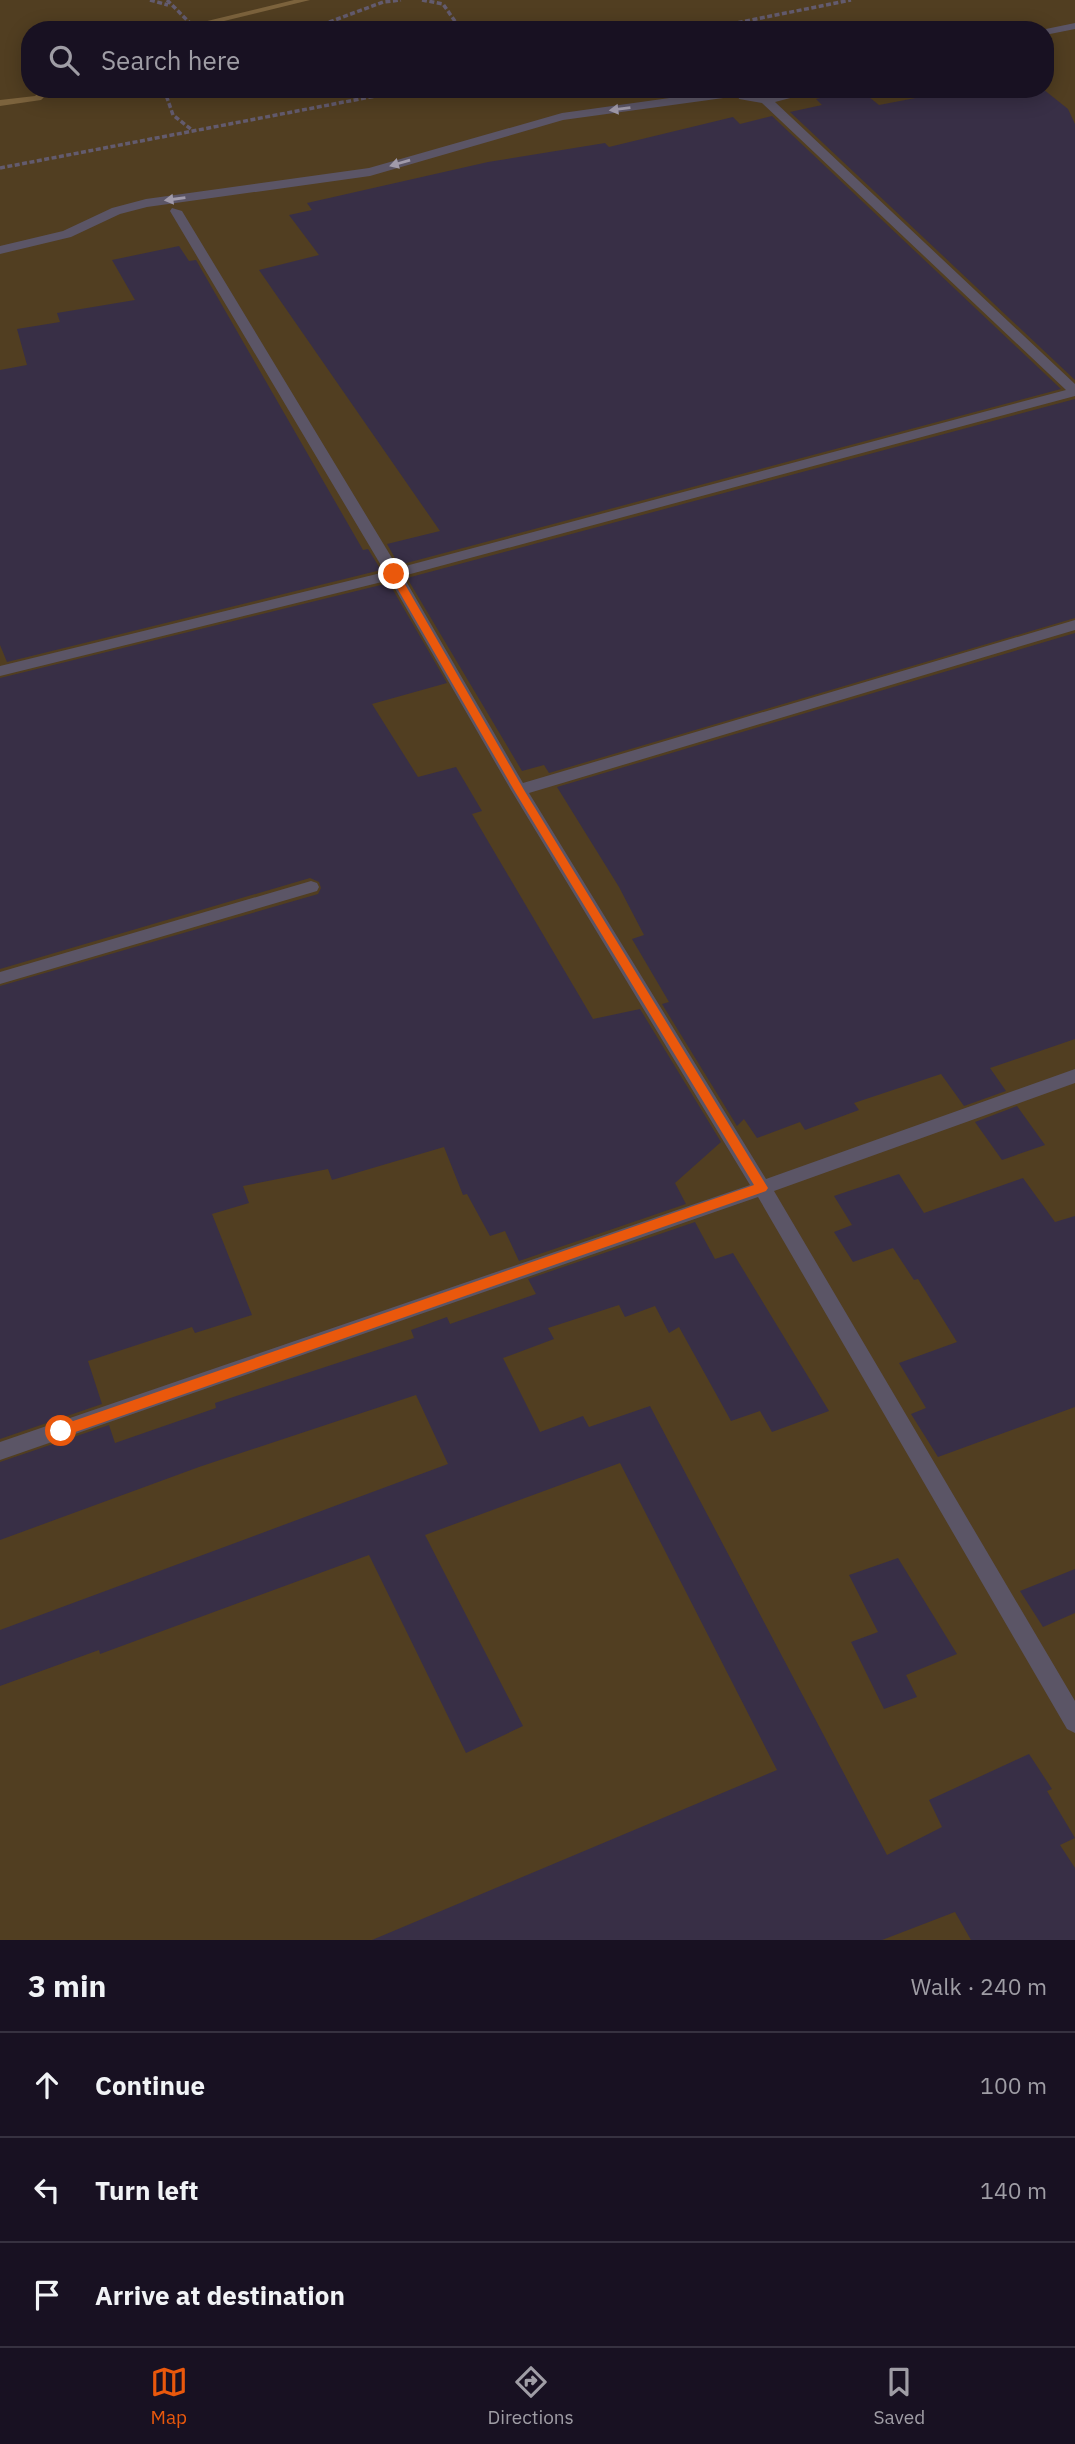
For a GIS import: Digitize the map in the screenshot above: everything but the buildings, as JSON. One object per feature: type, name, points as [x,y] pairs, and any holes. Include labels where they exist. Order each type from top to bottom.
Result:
[{"type":"street","points":[[1054,30],[1075,26]]},
{"type":"street","points":[[1054,39],[1075,35]]},
{"type":"street","points":[[0,250],[67,234],[116,211],[146,204],[370,172],[562,117],[706,98]]},
{"type":"street","points":[[767,98],[1075,391]]},
{"type":"street","points":[[176,211],[394,574],[519,790],[1069,1696],[1075,1722]]},
{"type":"street","points":[[0,671],[394,574],[1075,391]]},
{"type":"street","points":[[519,790],[1075,625]]},
{"type":"street","points":[[0,978],[311,887]]},
{"type":"street","points":[[0,1451],[762,1188],[1075,1076]]},
{"type":"path","points":[[150,0],[167,2],[188,21]]},
{"type":"path","points":[[332,21],[383,2],[401,0]]},
{"type":"path","points":[[422,0],[443,4],[455,21]]},
{"type":"path","points":[[746,21],[851,0]]},
{"type":"path","points":[[167,98],[173,115],[192,130]]},
{"type":"path","points":[[0,168],[364,98]]},
{"type":"shaded area","points":[[0,0],[1075,0],[1075,1940],[0,1940]]},
{"type":"waterway","points":[[214,21],[306,0]]},
{"type":"waterway","points":[[0,103],[38,98]]},
{"type":"route","points":[[61,1431],[762,1188],[519,790],[394,574]]}]
